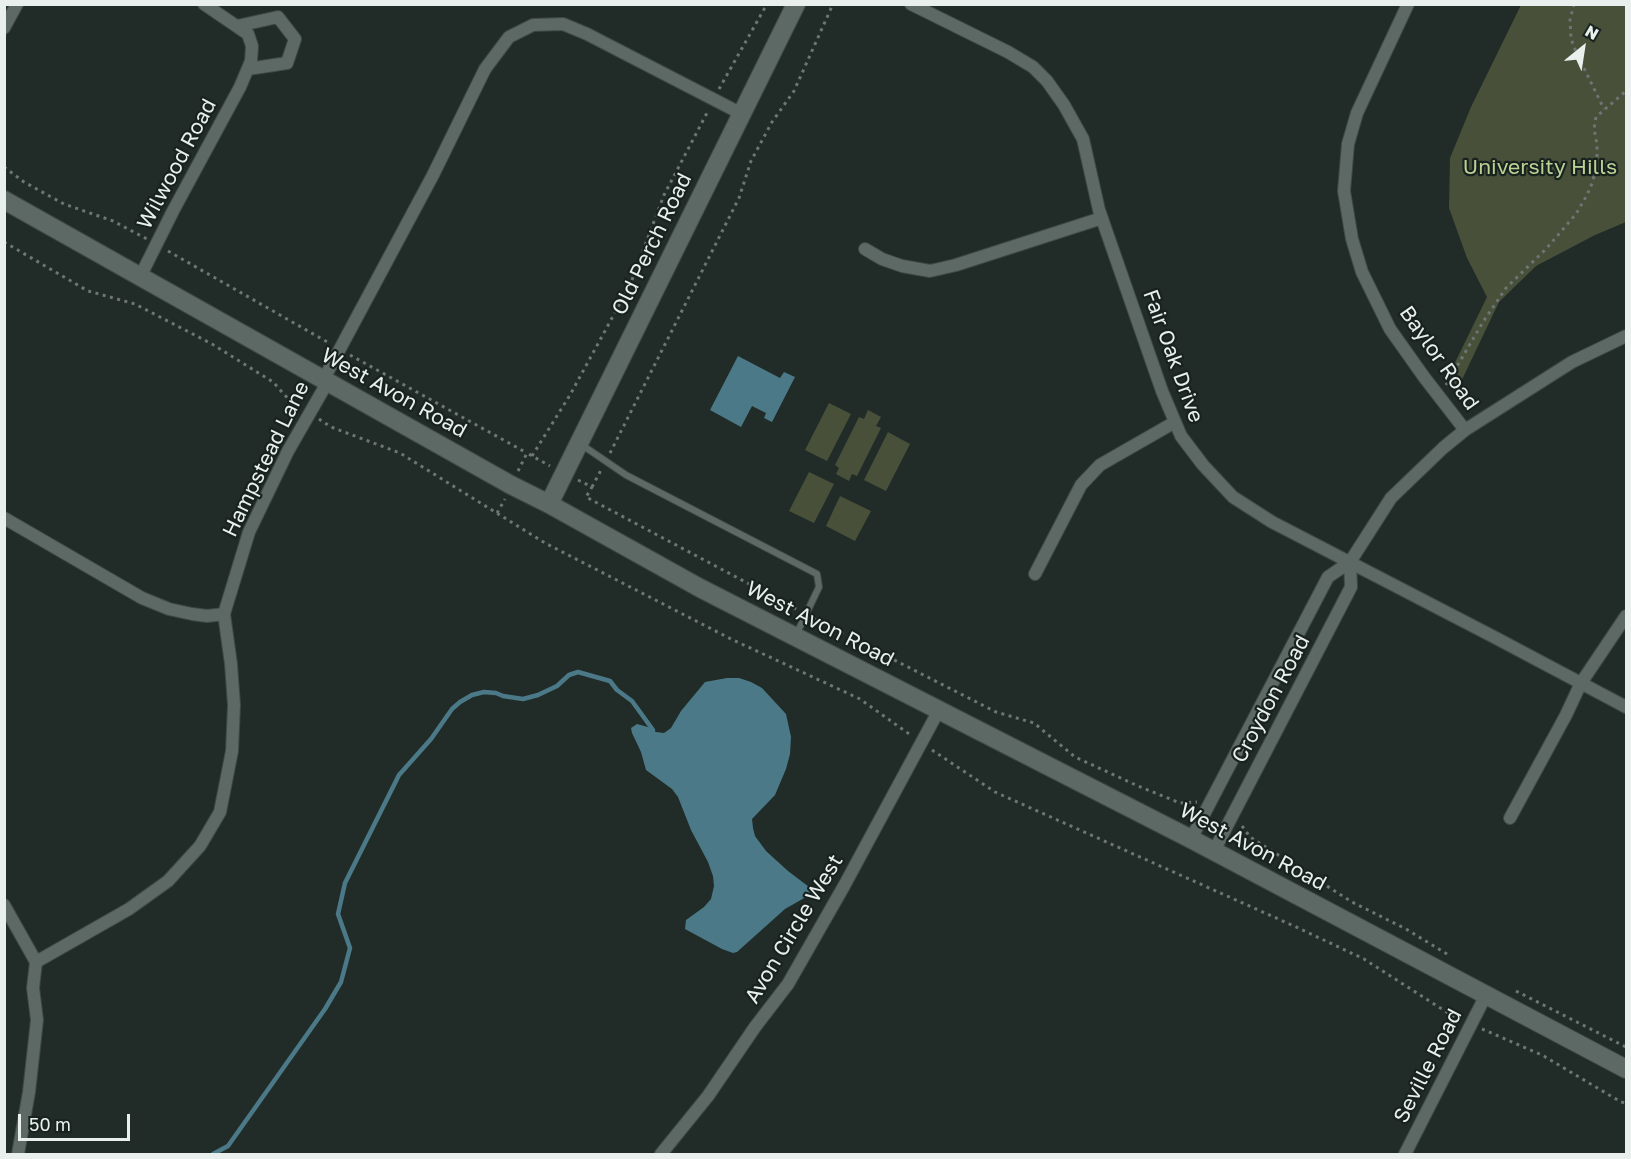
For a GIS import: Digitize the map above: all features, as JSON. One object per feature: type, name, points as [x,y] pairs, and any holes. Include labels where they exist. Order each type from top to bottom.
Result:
[{"type":"street","points":[[4,28],[17,4]]},
{"type":"street","name":"Wilwood Road","points":[[140,277],[251,62],[252,46],[248,34],[204,4]]},
{"type":"street","name":"Old Perch Road","points":[[549,504],[796,4]]},
{"type":"street","name":"Fair Oak Drive","points":[[911,4],[1008,52],[1033,67],[1047,81],[1064,105],[1083,138],[1102,218],[1162,392],[1181,436],[1203,465],[1233,497],[1272,522],[1626,707]]},
{"type":"street","name":"Baylor Road","points":[[1408,4],[1357,113],[1348,144],[1344,191],[1352,239],[1362,272],[1390,329],[1465,430]]},
{"type":"street","points":[[237,26],[278,17],[295,39],[287,63],[248,69]]},
{"type":"street","name":"Hampstead Lane","points":[[36,962],[129,909],[168,881],[200,846],[220,812],[232,751],[234,705],[224,614],[249,532],[283,461],[326,381],[327,373],[433,175],[485,69],[509,38],[533,25],[563,24],[587,34],[742,114]]},
{"type":"street","name":"West Avon Road","points":[[4,200],[511,485],[669,571],[1191,839],[1626,1069]]},
{"type":"street","points":[[865,249],[882,259],[902,266],[930,271],[956,265],[1102,218]]},
{"type":"street","name":"Croydon Road","points":[[1191,839],[1328,577],[1350,562],[1391,498],[1465,430],[1572,362],[1626,336]]},
{"type":"street","points":[[1035,574],[1081,485],[1100,465],[1175,422]]},
{"type":"street","points":[[4,518],[142,598],[169,609],[192,614],[207,616],[224,614]]},
{"type":"street","name":"Croydon Road","points":[[1214,851],[1352,587],[1350,562]]},
{"type":"street","points":[[1510,818],[1581,683],[1626,616]]},
{"type":"street","name":"Avon Circle West","points":[[661,1155],[708,1096],[755,1027],[788,984],[939,710]]},
{"type":"street","points":[[4,905],[36,962],[33,988],[37,1020],[18,1155]]},
{"type":"street","name":"Seville Road","points":[[1405,1155],[1486,995]]},
{"type":"lane","points":[[579,443],[626,476],[817,574],[819,587],[795,636]]},
{"type":"path","points":[[718,91],[767,4]]},
{"type":"path","points":[[833,4],[794,91],[772,122],[751,161],[739,198],[586,497],[996,712],[1034,723],[1075,757],[1180,803],[1198,802]]},
{"type":"path","points":[[1574,4],[1570,21],[1571,39],[1576,54],[1604,109]]},
{"type":"path","points":[[1439,396],[1506,288],[1559,236],[1576,214],[1593,181],[1598,144],[1594,129],[1596,117],[1626,91]]},
{"type":"path","points":[[532,456],[575,386],[625,294],[664,195],[709,109]]},
{"type":"path","points":[[4,167],[24,182],[64,204],[113,221],[140,235]]},
{"type":"path","points":[[4,242],[88,291],[135,304],[212,344],[273,382],[292,403],[309,414],[331,427],[400,453],[544,543],[721,634],[860,699],[995,792],[1284,921],[1364,960],[1459,1019],[1542,1055],[1626,1103]]},
{"type":"path","points":[[167,250],[322,339]]},
{"type":"path","points":[[350,355],[547,465]]},
{"type":"path","points":[[519,470],[527,453]]},
{"type":"path","points":[[577,479],[592,487]]},
{"type":"path","points":[[497,513],[505,499]]},
{"type":"path","points":[[1241,825],[1250,837],[1352,902],[1406,929],[1455,959]]},
{"type":"path","points":[[1514,990],[1544,1003],[1626,1047]]},
{"type":"green space","name":"University Hills","points":[[1521,5],[1626,5],[1626,222],[1595,235],[1536,266],[1499,302],[1458,388],[1449,375],[1487,297],[1467,258],[1449,208],[1450,158],[1471,107]]},
{"type":"green space","points":[[829,403],[851,414],[827,461],[805,450]]},
{"type":"green space","points":[[868,410],[881,417],[876,426],[881,428],[857,476],[852,474],[849,481],[836,474],[839,468],[835,465],[859,417],[864,419]]},
{"type":"green space","points":[[888,432],[910,444],[886,491],[864,480]]},
{"type":"green space","points":[[809,472],[834,484],[814,523],[789,511]]},
{"type":"green space","points":[[840,496],[871,511],[855,541],[826,526]]},
{"type":"water","points":[[738,356],[780,378],[784,372],[795,377],[772,422],[764,418],[766,413],[752,406],[741,427],[710,410]]},
{"type":"water","points":[[739,678],[762,688],[786,714],[791,737],[786,769],[775,795],[752,819],[753,828],[755,836],[766,851],[821,896],[806,897],[785,909],[737,952],[733,953],[685,929],[686,920],[711,899],[714,886],[713,876],[678,797],[672,789],[646,770],[631,728],[637,724],[664,733],[671,728],[681,711],[705,682]]},
{"type":"waterway","points":[[213,1154],[228,1146],[325,1009],[341,982],[350,948],[338,914],[345,883],[399,775],[431,739],[452,709],[472,695],[484,692],[523,699],[538,695],[557,686],[569,675],[578,672],[610,681],[617,690],[632,701],[653,730]]}]
